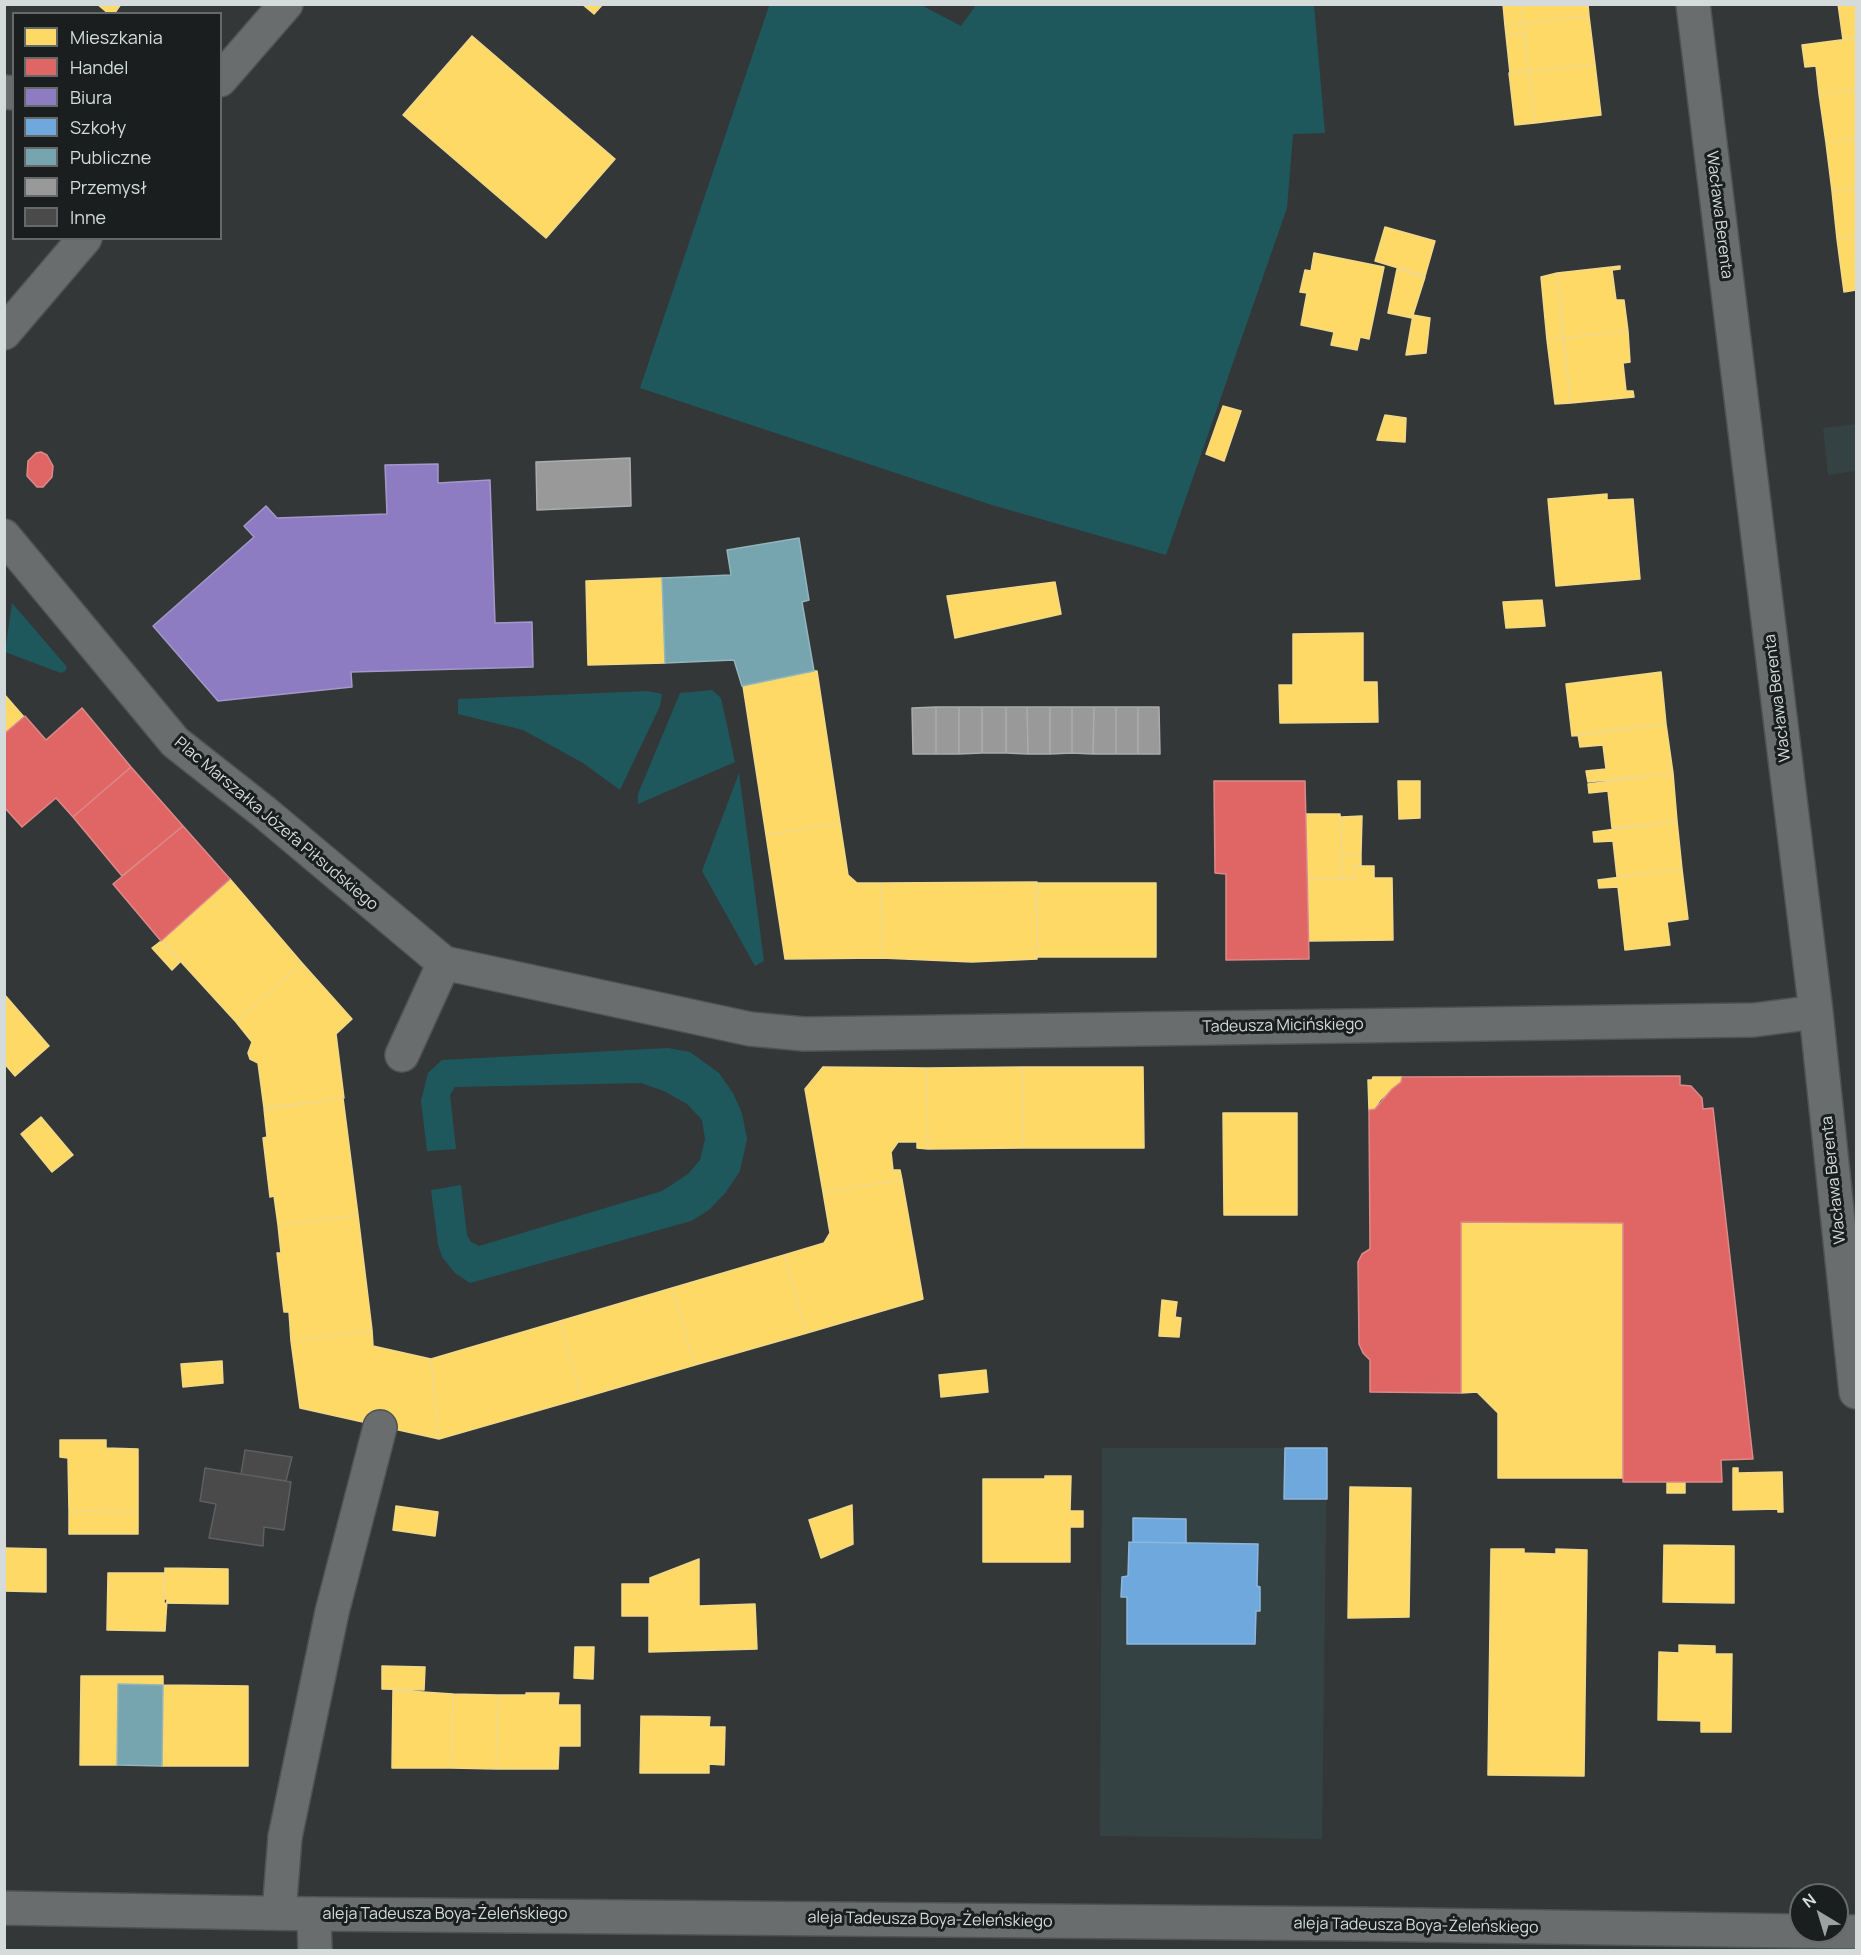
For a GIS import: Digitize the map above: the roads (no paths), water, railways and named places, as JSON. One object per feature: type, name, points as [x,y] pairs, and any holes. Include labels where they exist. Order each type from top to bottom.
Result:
[{"type":"street","points":[[222,78],[286,4]]},
{"type":"street","name":"Wacława Berenta","points":[[1693,4],[1816,1012],[1857,1392]]},
{"type":"street","points":[[4,333],[83,240]]},
{"type":"street","name":"Plac Marszałka Józefa Piłsudskiego","points":[[4,536],[175,742],[264,812],[444,963],[750,1029]]},
{"type":"street","points":[[402,1055],[444,963]]},
{"type":"street","name":"Tadeusza Micińskiego","points":[[750,1029],[804,1034],[1754,1020],[1816,1012]]},
{"type":"street","points":[[279,1913],[285,1837],[332,1612],[380,1427]]},
{"type":"street","name":"aleja Tadeusza Boya-Żeleńskiego","points":[[4,1908],[314,1914],[1857,1932]]},
{"type":"street","points":[[314,1914],[315,1950]]}]
